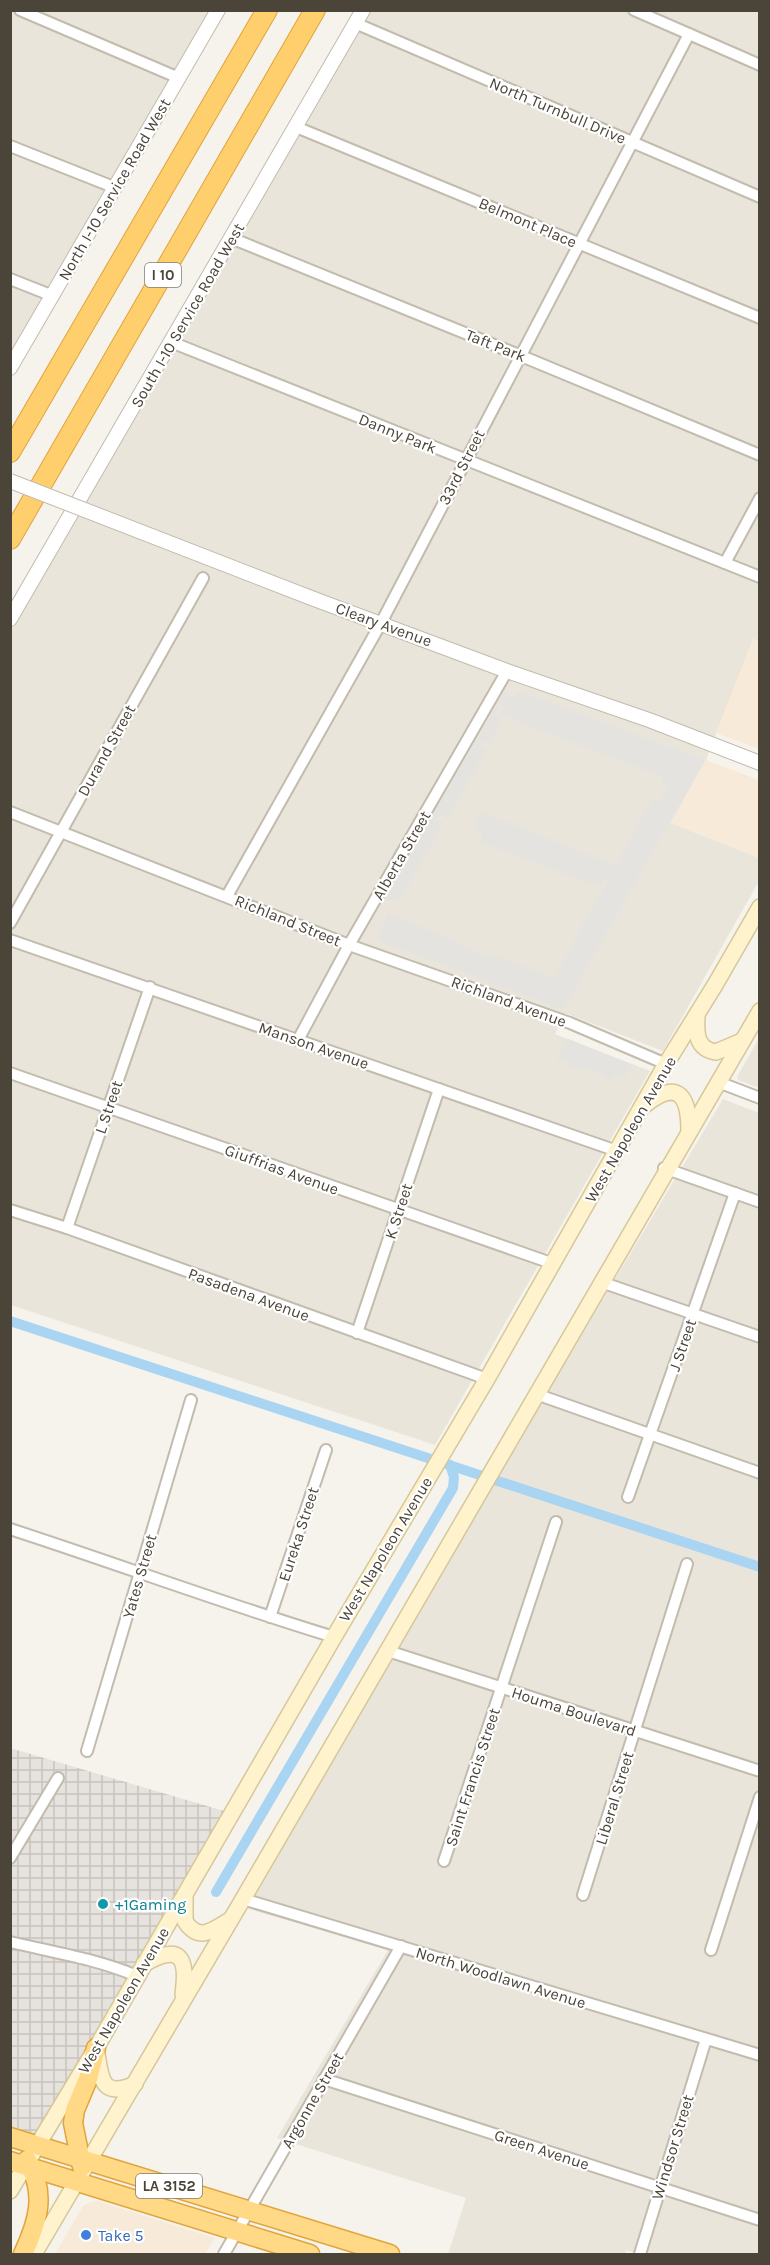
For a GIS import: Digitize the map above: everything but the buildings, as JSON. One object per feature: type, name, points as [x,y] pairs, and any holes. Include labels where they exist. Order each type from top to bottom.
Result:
[{"type":"highway","name":"I 10","points":[[10,452],[267,10]]},
{"type":"highway","name":"I 10","points":[[10,539],[315,10]]},
{"type":"highway","points":[[82,2167],[73,2123],[75,2110],[88,2079],[96,2048]]},
{"type":"highway","name":"LA 3152","points":[[10,2138],[26,2160],[82,2167],[250,2210],[390,2254]]},
{"type":"highway","points":[[23,2254],[36,2226],[39,2211],[38,2191],[26,2160]]},
{"type":"highway","name":"LA 3152","points":[[82,2167],[101,2189],[310,2254]]},
{"type":"main road","name":"West Napoleon Avenue","points":[[10,2191],[26,2160],[96,2048],[334,1636],[487,1380],[666,1064],[759,907]]},
{"type":"main road","points":[[34,2254],[82,2167],[135,2084],[305,1789],[388,1651],[601,1282],[664,1168],[689,1132],[759,1011]]},
{"type":"main road","points":[[698,1013],[696,1031],[702,1047],[716,1052],[742,1041]]},
{"type":"main road","points":[[641,1108],[656,1096],[669,1092],[683,1097],[687,1105],[689,1132]]},
{"type":"main road","points":[[185,1894],[185,1921],[195,1932],[203,1934],[212,1931],[231,1919]]},
{"type":"main road","points":[[140,1970],[165,1954],[175,1954],[184,1963],[186,1975],[182,2002]]},
{"type":"main road","points":[[96,2048],[101,2079],[108,2087],[115,2091],[135,2084]]},
{"type":"street","points":[[20,10],[179,78]]},
{"type":"street","name":"North I-10 Service Road West","points":[[10,368],[218,10]]},
{"type":"street","name":"South I-10 Service Road West","points":[[10,619],[363,10]]},
{"type":"street","points":[[634,10],[759,65]]},
{"type":"street","name":"North Turnbull Drive","points":[[356,24],[759,197]]},
{"type":"street","name":"33rd Street","points":[[227,896],[381,623],[519,355],[689,34]]},
{"type":"street","name":"Belmont Place","points":[[296,126],[759,318]]},
{"type":"street","points":[[10,146],[116,188]]},
{"type":"street","name":"Taft Park","points":[[231,238],[759,455]]},
{"type":"street","points":[[10,279],[53,296]]},
{"type":"street","name":"Danny Park","points":[[171,342],[759,577]]},
{"type":"street","name":"Cleary Avenue","points":[[10,481],[314,599],[507,671],[648,720],[759,763]]},
{"type":"street","points":[[725,563],[759,498]]},
{"type":"street","name":"Durand Street","points":[[10,923],[203,578]]},
{"type":"street","name":"Alberta Street","points":[[298,1040],[349,945],[507,671]]},
{"type":"street","points":[[10,812],[227,896]]},
{"type":"street","name":"Richland Street","points":[[227,896],[349,945]]},
{"type":"street","name":"Manson Avenue","points":[[10,940],[617,1151]]},
{"type":"street","name":"Richland Avenue","points":[[349,945],[559,1019],[666,1064]]},
{"type":"street","name":"L Street","points":[[67,1228],[150,987]]},
{"type":"street","name":"Giuffrias Avenue","points":[[10,1072],[554,1264]]},
{"type":"street","points":[[718,1082],[759,1098]]},
{"type":"street","name":"K Street","points":[[357,1333],[439,1089]]},
{"type":"street","points":[[664,1168],[759,1202]]},
{"type":"street","name":"J Street","points":[[628,1497],[735,1193]]},
{"type":"street","name":"Pasadena Avenue","points":[[10,1210],[67,1228],[487,1380]]},
{"type":"street","points":[[601,1282],[759,1337]]},
{"type":"street","points":[[536,1394],[759,1473]]},
{"type":"street","name":"Yates Street","points":[[87,1751],[191,1400]]},
{"type":"street","name":"Eureka Street","points":[[270,1617],[326,1450]]},
{"type":"street","name":"Saint Francis Street","points":[[444,1861],[556,1522]]},
{"type":"street","points":[[10,1529],[270,1617],[334,1636]]},
{"type":"street","name":"Liberal Street","points":[[583,1895],[687,1564]]},
{"type":"street","name":"Houma Boulevard","points":[[388,1651],[759,1771]]},
{"type":"street","points":[[10,1858],[58,1778]]},
{"type":"street","points":[[711,1950],[759,1797]]},
{"type":"street","name":"North Woodlawn Avenue","points":[[243,1899],[759,2055]]},
{"type":"street","points":[[10,1942],[140,1970]]},
{"type":"street","name":"Argonne Street","points":[[224,2254],[401,1946]]},
{"type":"street","name":"Windsor Street","points":[[640,2254],[706,2039]]},
{"type":"street","name":"Green Avenue","points":[[324,2079],[759,2220]]},
{"type":"shaded area","points":[[10,11],[210,11],[12,354],[10,353]]},
{"type":"shaded area","points":[[358,11],[759,11],[759,641],[753,639],[706,760],[671,823],[759,858],[759,881],[663,1051],[565,1013],[555,1034],[650,1071],[435,1445],[11,1305],[11,614]]},
{"type":"shaded area","points":[[753,639],[759,641],[759,749],[716,733]]},
{"type":"shaded area","points":[[505,691],[513,699],[519,691],[705,760],[563,1010],[377,940],[388,914],[456,940],[456,943],[489,956],[490,954],[554,978],[611,873],[600,887],[480,842],[482,834],[473,830],[481,812],[616,865],[653,799],[660,802],[668,787],[661,783],[664,777],[500,715],[504,707],[501,706],[496,713],[502,717],[491,744],[482,741],[480,745],[488,748],[448,818],[440,814],[437,819],[443,823],[399,903],[385,898]]},
{"type":"shaded area","points":[[706,760],[759,780],[759,858],[671,823]]},
{"type":"shaded area","points":[[759,1038],[760,1088],[738,1080],[737,1077]]},
{"type":"shaded area","points":[[568,1039],[633,1065],[623,1078],[615,1075],[611,1080],[586,1067],[581,1071],[557,1058]]},
{"type":"shaded area","points":[[723,1099],[759,1113],[759,2254],[639,2254],[626,2250],[625,2254],[448,2254],[466,2198],[277,2138],[388,1950],[239,1906]]},
{"type":"shaded area","points":[[10,1748],[224,1811],[34,2137],[11,2131]]},
{"type":"shaded area","points":[[93,2201],[215,2238],[205,2254],[55,2254],[83,2206]]},
{"type":"waterway","points":[[10,1321],[760,1567]]},
{"type":"waterway","points":[[216,1892],[453,1488],[454,1477],[450,1465]]},
{"type":"place","name":"+1Gaming","points":[[103,1904]]},
{"type":"place","name":"Take 5","points":[[86,2235]]}]
